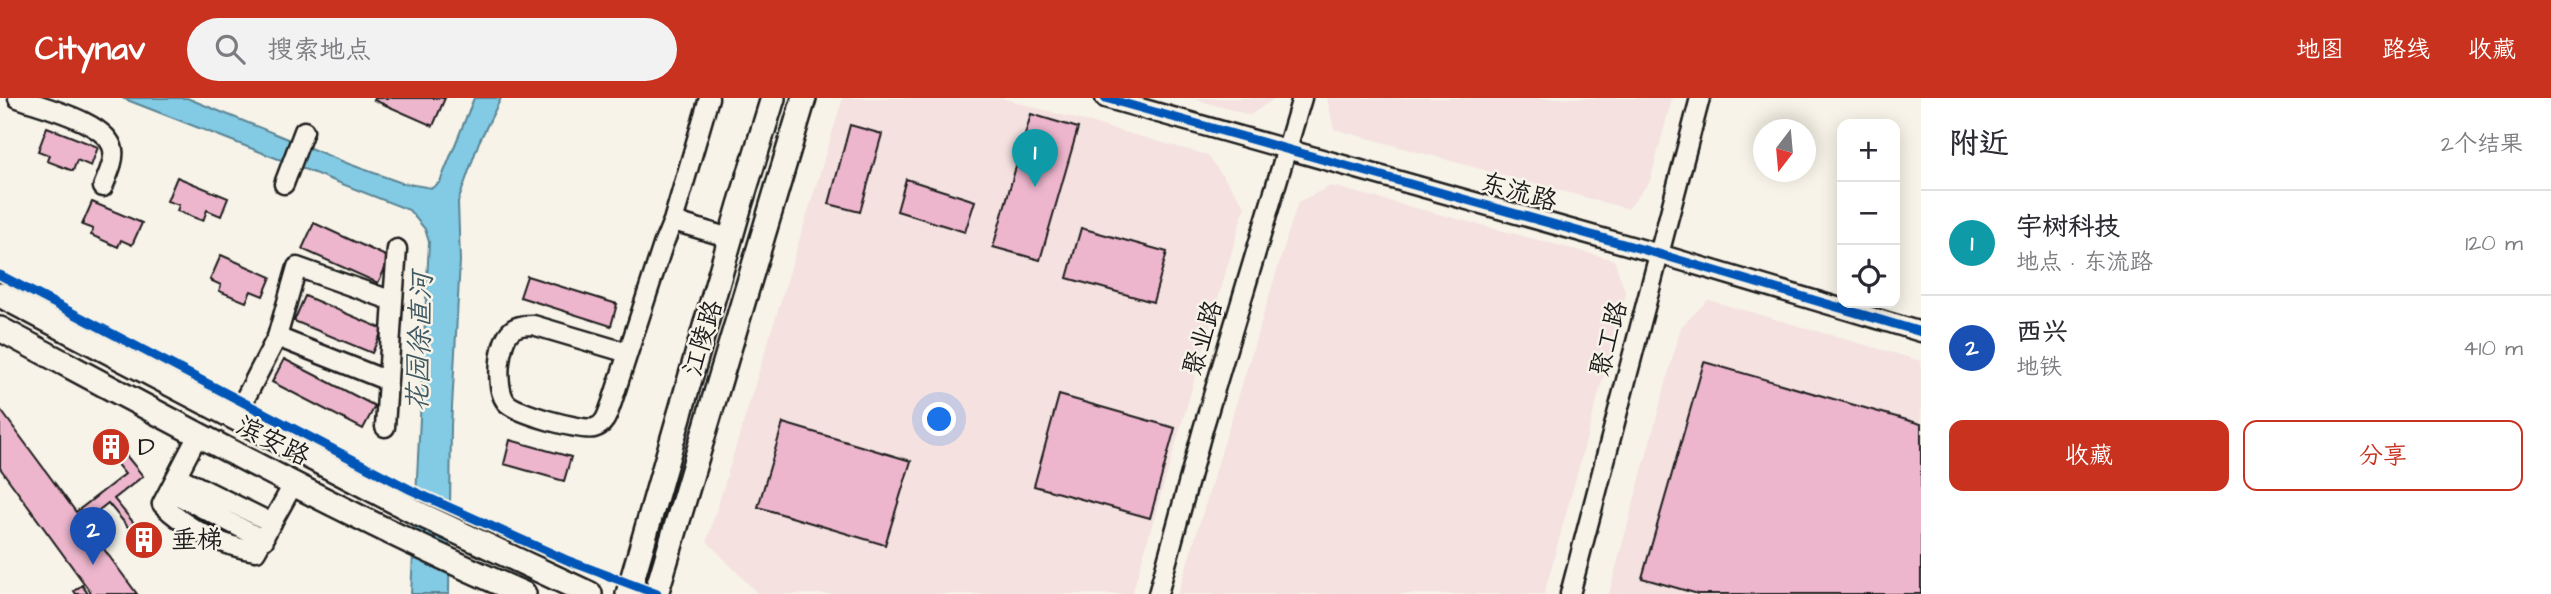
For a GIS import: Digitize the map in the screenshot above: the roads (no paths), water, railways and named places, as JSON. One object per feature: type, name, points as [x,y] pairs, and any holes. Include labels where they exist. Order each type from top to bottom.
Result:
[{"type":"main road","name":"江陵路","points":[[628,594],[773,98]]},
{"type":"main road","name":"江陵路","points":[[656,594],[804,98]]},
{"type":"main road","name":"滨安路","points":[[0,295],[415,512],[590,594]]},
{"type":"main road","name":"滨安路","points":[[0,329],[294,484],[452,563],[524,594]]},
{"type":"street","points":[[18,98],[93,125],[108,137],[113,158],[103,187]]},
{"type":"street","points":[[628,353],[533,325],[522,325],[512,330],[504,343],[498,383],[506,402],[515,410],[581,429],[596,428],[604,421],[628,353],[673,221],[709,98]]},
{"type":"street","name":"东流路","points":[[1105,98],[1659,254],[1921,332]]},
{"type":"street","name":"聚业路","points":[[1158,594],[1203,429],[1302,98]]},
{"type":"street","name":"聚工路","points":[[1570,594],[1700,98]]},
{"type":"street","points":[[284,184],[304,131]]},
{"type":"street","points":[[673,221],[730,238]]},
{"type":"street","points":[[385,426],[397,249]]},
{"type":"street","points":[[235,418],[277,337],[297,267],[393,301]]},
{"type":"street","points":[[277,337],[388,381]]},
{"type":"street","points":[[198,435],[162,505],[174,517],[233,548],[256,551],[294,484]]},
{"type":"street","points":[[173,483],[272,523]]},
{"type":"water","points":[[122,98],[187,98],[349,164],[402,183],[432,188],[440,182],[474,98],[501,98],[479,142],[458,202],[460,261],[451,426],[449,594],[411,594],[429,242],[425,229],[409,210]]},
{"type":"place","name":"宇树科技","points":[[1035,187]]},
{"type":"place","name":"D","points":[[111,447]]},
{"type":"place","name":"垂梯","points":[[144,540]]},
{"type":"place","name":"西兴","points":[[93,565]]},
{"type":"water label","name":"花园徐直河","points":[[420,342]]}]
